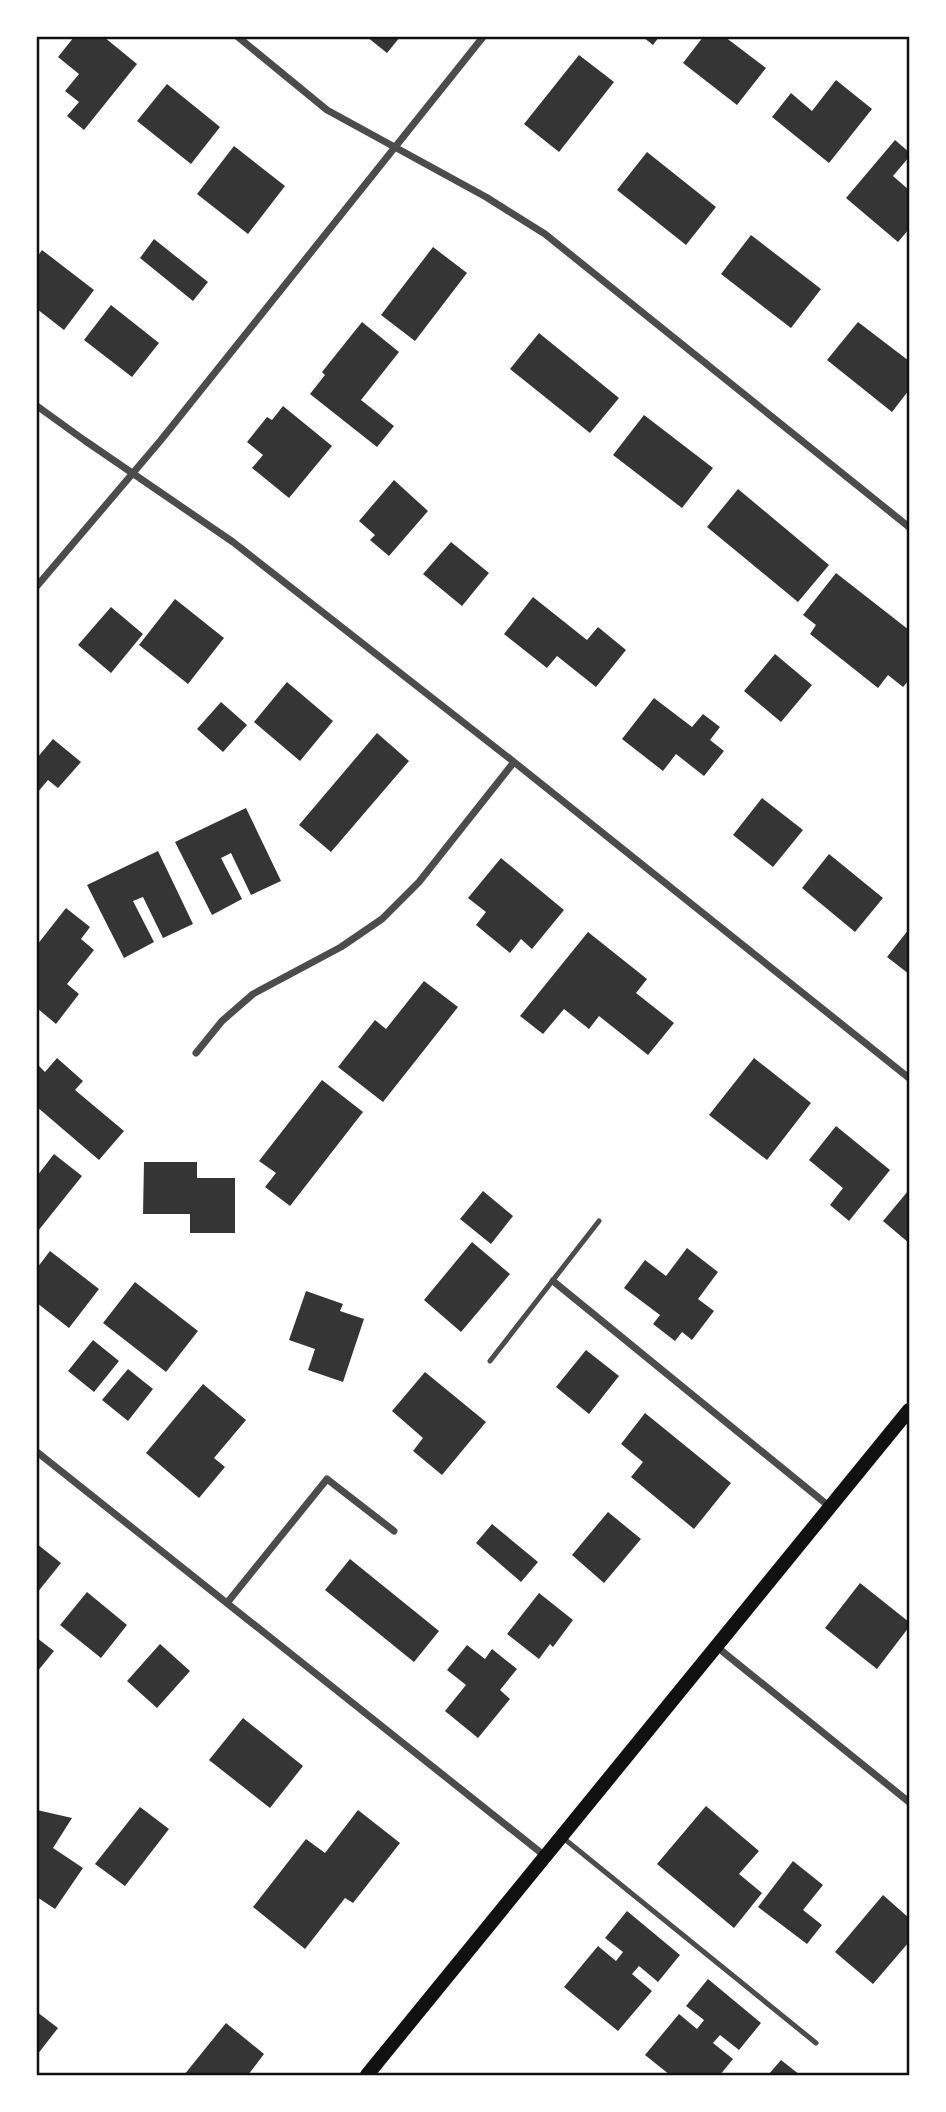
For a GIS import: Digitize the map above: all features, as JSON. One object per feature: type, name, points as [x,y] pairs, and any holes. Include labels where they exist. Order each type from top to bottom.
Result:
[{"type":"main road","points":[[367,2075],[909,1410]]},
{"type":"street","points":[[238,37],[327,110],[486,197],[545,234],[909,527]]},
{"type":"street","points":[[37,586],[134,473],[483,37]]},
{"type":"street","points":[[37,406],[233,542],[514,762],[909,1078]]},
{"type":"street","points":[[196,1054],[222,1021],[253,995],[341,947],[382,919],[419,882],[514,762]]},
{"type":"street","points":[[553,1281],[831,1507]]},
{"type":"street","points":[[37,1452],[546,1857]]},
{"type":"street","points":[[228,1603],[327,1479],[394,1531]]},
{"type":"street","points":[[717,1647],[909,1802]]},
{"type":"lane","points":[[491,1361],[599,1221]]},
{"type":"lane","points":[[562,1837],[816,2043]]},
{"type":"building","points":[[74,37],[104,37],[137,64],[84,130],[67,116],[79,102],[65,91],[79,74],[58,57]]},
{"type":"building","points":[[367,37],[400,37],[387,53]]},
{"type":"building","points":[[643,37],[659,37],[653,45]]},
{"type":"building","points":[[703,37],[725,37],[766,68],[737,105],[683,63]]},
{"type":"building","points":[[579,55],[614,82],[559,152],[524,124]]},
{"type":"building","points":[[836,80],[872,109],[829,163],[772,117],[791,93],[812,111]]},
{"type":"building","points":[[167,84],[220,127],[191,164],[137,121]]},
{"type":"building","points":[[895,140],[909,152],[909,157],[893,176],[909,190],[909,229],[898,242],[846,198]]},
{"type":"building","points":[[234,146],[285,186],[248,234],[197,194]]},
{"type":"building","points":[[647,152],[716,207],[686,245],[617,190]]},
{"type":"building","points":[[751,235],[821,289],[791,328],[721,274]]},
{"type":"building","points":[[154,239],[208,282],[193,301],[140,258]]},
{"type":"building","points":[[433,247],[467,273],[415,341],[381,315]]},
{"type":"building","points":[[42,250],[94,290],[64,330],[37,309],[37,257]]},
{"type":"building","points":[[111,305],[159,343],[132,377],[84,340]]},
{"type":"building","points":[[362,322],[399,352],[361,400],[394,426],[377,447],[310,394],[325,375],[322,372]]},
{"type":"building","points":[[858,322],[909,361],[909,390],[892,412],[827,360]]},
{"type":"building","points":[[539,333],[619,398],[590,433],[510,369]]},
{"type":"building","points":[[283,406],[332,446],[289,498],[252,468],[263,455],[247,442],[267,417],[272,420]]},
{"type":"building","points":[[644,415],[713,468],[682,508],[613,455]]},
{"type":"building","points":[[394,480],[428,511],[389,556],[370,540],[375,535],[359,521]]},
{"type":"building","points":[[738,489],[829,565],[798,602],[707,527]]},
{"type":"building","points":[[451,542],[489,573],[462,606],[423,574]]},
{"type":"building","points":[[836,573],[909,630],[909,680],[903,687],[888,675],[878,688],[810,634],[816,625],[803,615]]},
{"type":"building","points":[[533,597],[587,640],[598,627],[626,650],[596,687],[557,656],[547,668],[504,634]]},
{"type":"building","points":[[175,599],[224,638],[188,684],[139,645]]},
{"type":"building","points":[[111,607],[143,634],[111,673],[78,645]]},
{"type":"building","points":[[775,654],[812,685],[781,722],[744,691]]},
{"type":"building","points":[[287,682],[333,721],[300,761],[254,722]]},
{"type":"building","points":[[654,698],[692,727],[703,714],[720,727],[710,740],[724,751],[704,776],[676,754],[663,771],[622,739]]},
{"type":"building","points":[[221,702],[247,725],[223,752],[197,729]]},
{"type":"building","points":[[377,733],[409,761],[331,852],[299,825]]},
{"type":"building","points":[[53,739],[81,762],[58,788],[48,780],[37,793],[37,758]]},
{"type":"building","points":[[762,798],[803,830],[773,867],[733,835]]},
{"type":"building","points":[[246,808],[281,881],[251,895],[231,853],[221,858],[242,899],[212,915],[175,842]]},
{"type":"building","points":[[158,851],[193,924],[163,938],[143,897],[133,901],[154,942],[124,958],[87,885]]},
{"type":"building","points":[[829,854],[883,898],[855,932],[802,888]]},
{"type":"building","points":[[501,858],[564,910],[532,949],[521,939],[510,953],[476,925],[486,912],[468,898]]},
{"type":"building","points":[[66,908],[90,927],[81,939],[94,950],[67,984],[79,994],[56,1024],[37,1008],[37,945]]},
{"type":"building","points":[[909,929],[909,974],[887,957]]},
{"type":"building","points":[[588,932],[647,979],[636,993],[674,1023],[648,1055],[599,1016],[589,1029],[564,1009],[543,1034],[520,1016]]},
{"type":"building","points":[[424,981],[458,1007],[383,1102],[338,1067],[375,1020],[386,1029]]},
{"type":"building","points":[[57,1058],[83,1081],[75,1090],[124,1131],[99,1160],[37,1107],[37,1064],[45,1072]]},
{"type":"building","points":[[754,1058],[811,1103],[767,1160],[709,1115]]},
{"type":"building","points":[[322,1080],[363,1112],[290,1206],[265,1187],[276,1173],[259,1161]]},
{"type":"building","points":[[836,1126],[890,1170],[849,1221],[830,1205],[843,1188],[809,1160]]},
{"type":"building","points":[[54,1154],[82,1176],[38,1231],[37,1176]]},
{"type":"building","points":[[144,1162],[197,1162],[197,1178],[235,1178],[235,1233],[190,1233],[190,1214],[143,1214]]},
{"type":"building","points":[[483,1191],[513,1216],[491,1244],[460,1219]]},
{"type":"building","points":[[909,1192],[909,1243],[883,1221]]},
{"type":"building","points":[[472,1242],[510,1274],[461,1332],[424,1300]]},
{"type":"building","points":[[687,1248],[718,1272],[698,1299],[714,1311],[692,1340],[682,1332],[675,1341],[653,1324],[660,1315],[624,1288],[645,1260],[666,1276]]},
{"type":"building","points":[[50,1251],[99,1289],[69,1328],[37,1303],[37,1268]]},
{"type":"building","points":[[135,1282],[198,1331],[166,1372],[103,1323]]},
{"type":"building","points":[[306,1291],[343,1304],[340,1311],[364,1319],[343,1382],[308,1370],[315,1349],[289,1340]]},
{"type":"building","points":[[93,1340],[119,1361],[94,1392],[68,1371]]},
{"type":"building","points":[[586,1350],[619,1376],[589,1414],[556,1387]]},
{"type":"building","points":[[128,1369],[153,1389],[128,1421],[102,1400]]},
{"type":"building","points":[[425,1372],[486,1422],[442,1475],[413,1451],[423,1438],[392,1411]]},
{"type":"building","points":[[203,1384],[246,1420],[214,1458],[225,1467],[199,1498],[146,1453]]},
{"type":"building","points":[[645,1413],[731,1483],[694,1529],[631,1477],[643,1462],[621,1444]]},
{"type":"building","points":[[608,1512],[641,1539],[604,1583],[572,1555]]},
{"type":"building","points":[[492,1524],[538,1562],[521,1582],[476,1543]]},
{"type":"building","points":[[37,1544],[61,1563],[37,1593]]},
{"type":"building","points":[[350,1559],[439,1631],[414,1662],[325,1590]]},
{"type":"building","points":[[860,1583],[909,1622],[909,1627],[877,1669],[825,1628]]},
{"type":"building","points":[[87,1592],[127,1625],[101,1658],[60,1625]]},
{"type":"building","points":[[539,1593],[573,1620],[553,1647],[550,1644],[539,1659],[507,1634]]},
{"type":"building","points":[[37,1638],[54,1651],[37,1672]]},
{"type":"building","points":[[160,1644],[190,1671],[157,1708],[127,1681]]},
{"type":"building","points":[[467,1645],[485,1659],[492,1649],[517,1669],[500,1690],[510,1699],[478,1738],[445,1711],[466,1685],[447,1670]]},
{"type":"building","points":[[243,1718],[303,1766],[270,1808],[209,1760]]},
{"type":"building","points":[[706,1806],[759,1851],[739,1874],[762,1893],[734,1928],[657,1864]]},
{"type":"building","points":[[140,1807],[169,1829],[125,1886],[95,1864]]},
{"type":"building","points":[[37,1810],[72,1818],[53,1848],[83,1868],[55,1909],[37,1897]]},
{"type":"building","points":[[358,1810],[400,1843],[353,1903],[345,1898],[305,1949],[253,1907],[306,1839],[325,1853]]},
{"type":"building","points":[[793,1861],[823,1885],[803,1910],[822,1925],[807,1944],[758,1907]]},
{"type":"building","points":[[883,1895],[909,1918],[909,1942],[873,1984],[835,1952]]},
{"type":"building","points":[[627,1911],[680,1955],[658,1982],[639,1966],[632,1974],[652,1991],[618,2031],[564,1987],[598,1946],[616,1961],[623,1952],[605,1938]]},
{"type":"building","points":[[708,1979],[761,2023],[739,2050],[720,2035],[713,2043],[733,2059],[720,2075],[670,2075],[645,2055],[679,2014],[697,2029],[704,2020],[686,2006]]},
{"type":"building","points":[[37,2012],[58,2028],[37,2055]]},
{"type":"building","points":[[226,2023],[264,2054],[248,2075],[184,2075]]},
{"type":"building","points":[[781,2060],[800,2075],[768,2075]]}]
